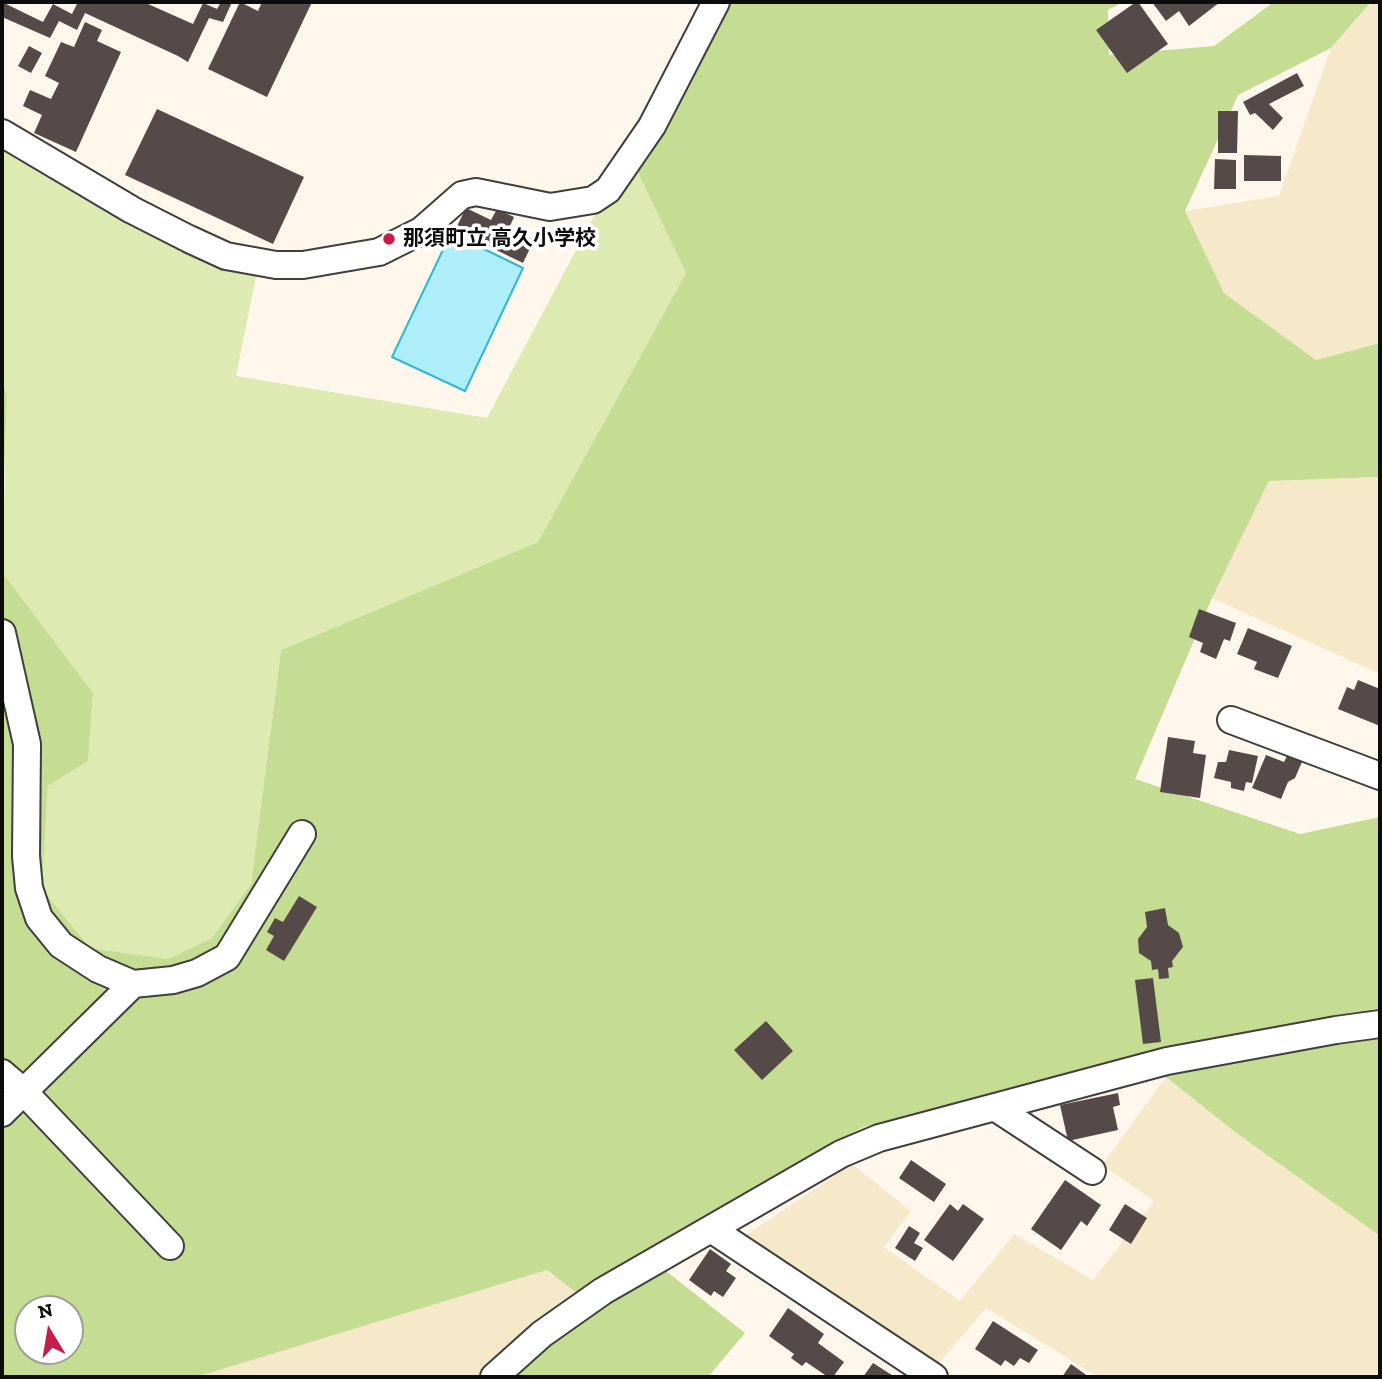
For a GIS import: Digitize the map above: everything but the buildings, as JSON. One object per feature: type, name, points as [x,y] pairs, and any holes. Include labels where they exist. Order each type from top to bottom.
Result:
[{"type":"lane","points":[[2,133],[132,210],[226,256],[276,265],[303,265],[379,253],[421,231],[462,195],[476,192],[550,207],[593,200],[608,190],[652,125],[716,2]]},
{"type":"lane","points":[[2,633],[27,744],[26,856],[29,888],[39,918],[61,945],[98,969],[133,984],[173,980],[197,973],[227,957],[302,834]]},
{"type":"lane","points":[[1231,720],[1380,776]]},
{"type":"lane","points":[[2,1113],[133,984]]},
{"type":"lane","points":[[494,1377],[542,1334],[603,1291],[841,1154],[879,1139],[1167,1061],[1380,1024]]},
{"type":"lane","points":[[2,1073],[24,1092],[170,1246]]},
{"type":"lane","points":[[996,1108],[1092,1171]]},
{"type":"lane","points":[[711,1229],[934,1377]]},
{"type":"shaded area","points":[[1371,2],[1380,2],[1380,343],[1316,360],[1224,293],[1185,211],[1279,196],[1331,48]]},
{"type":"shaded area","points":[[1380,477],[1380,674],[1212,598],[1269,481]]},
{"type":"shaded area","points":[[1166,1077],[1235,1132],[1380,1236],[1380,1377],[1098,1377],[986,1308],[936,1367],[745,1236],[852,1164],[911,1211],[884,1247],[960,1301],[1014,1234],[1093,1280],[1154,1201],[1102,1165]]},
{"type":"shaded area","points":[[547,1270],[578,1293],[482,1377],[200,1377],[203,1375]]},
{"type":"green space","points":[[706,2],[1123,2],[1108,10],[1109,55],[1214,46],[1274,2],[1371,2],[1331,48],[1238,95],[1185,211],[1224,293],[1316,360],[1380,343],[1380,477],[1269,481],[1212,598],[1135,779],[1300,834],[1380,817],[1380,1236],[1136,1057],[863,1127],[643,1253],[745,1333],[708,1377],[482,1377],[577,1293],[547,1270],[200,1377],[2,1377],[2,572],[93,693],[88,761],[48,786],[42,889],[90,948],[168,959],[212,938],[251,884],[281,650],[538,542],[686,273],[628,152]]},
{"type":"green space","points":[[2,128],[257,271],[236,376],[487,418],[628,152],[686,273],[538,542],[281,650],[251,884],[212,938],[168,959],[90,948],[42,889],[48,786],[88,761],[93,693],[2,572],[7,397],[2,377]]},
{"type":"green space","points":[[2,377],[7,397],[2,540]]},
{"type":"water","points":[[451,233],[523,268],[465,391],[392,357]]},
{"type":"place","name":"那須町立 高久小学校","points":[[389,239]]}]
